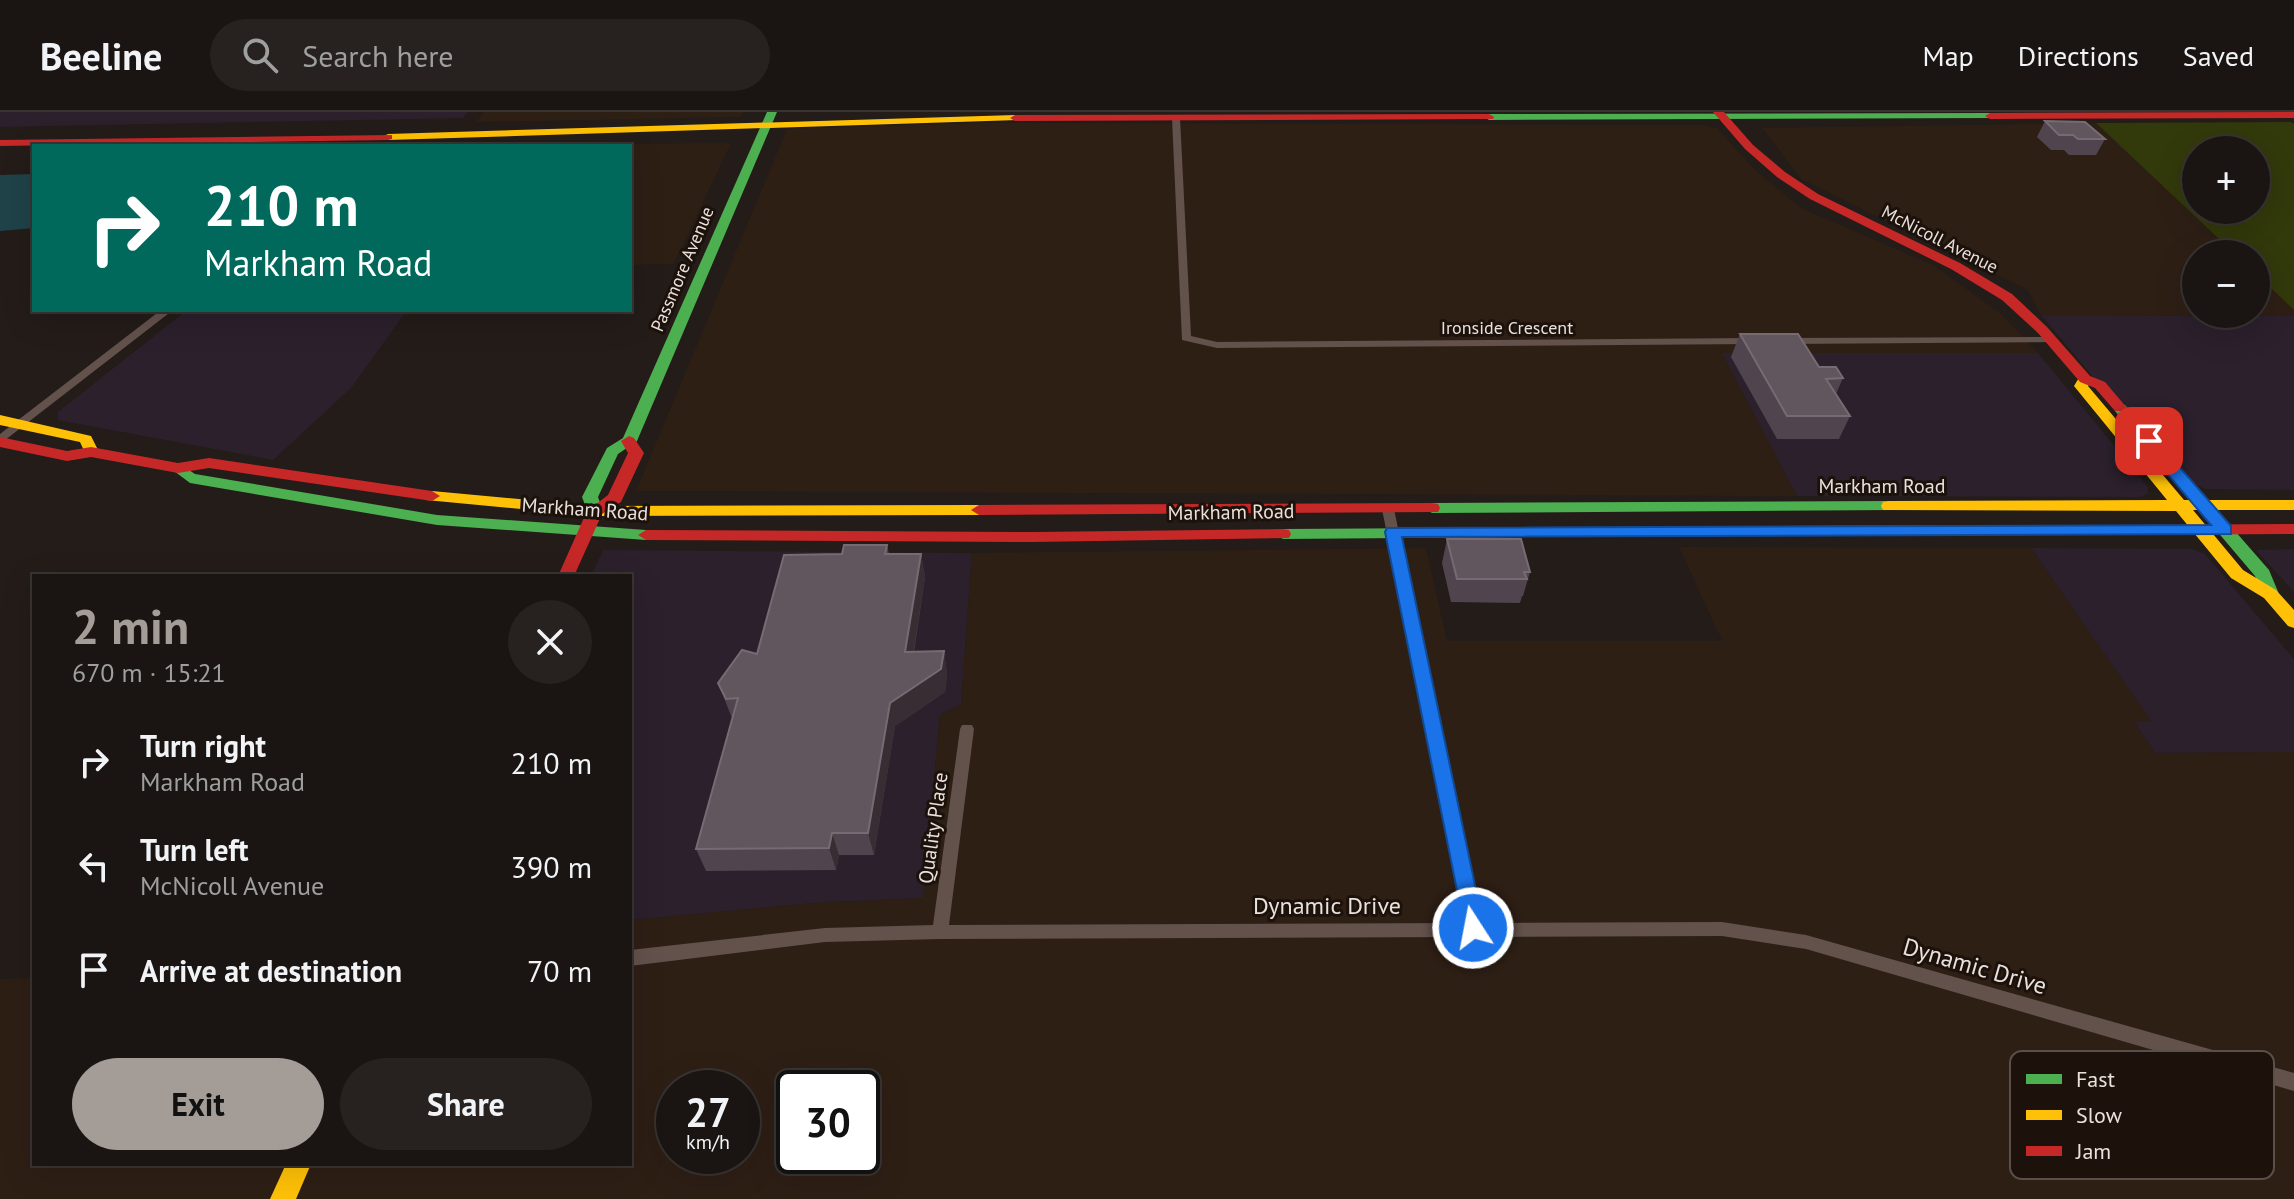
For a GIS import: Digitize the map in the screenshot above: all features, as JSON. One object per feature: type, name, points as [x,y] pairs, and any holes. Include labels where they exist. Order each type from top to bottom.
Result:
[{"type":"main road","points":[[0,143],[327,143],[769,120],[1566,117],[1588,122],[1729,116],[2294,115]]},
{"type":"main road","name":"McNicoll Avenue","points":[[1729,116],[1758,145],[1759,158],[1773,174],[1797,192],[1952,264],[1996,290],[2050,340],[2085,379],[2100,385],[2263,574],[2270,594]]},
{"type":"main road","name":"Passmore Avenue","points":[[567,574],[595,511],[590,497],[612,451],[629,441],[769,120]]},
{"type":"main road","name":"McNicoll Avenue","points":[[2085,379],[2081,386],[2178,506],[2237,574],[2270,594],[2294,622]]},
{"type":"main road","name":"Markham Road","points":[[0,420],[86,439],[91,452]]},
{"type":"main road","name":"Markham Road","points":[[0,441],[67,456],[91,452],[178,468],[209,463],[382,491],[595,511],[2294,505]]},
{"type":"main road","name":"Markham Road","points":[[178,468],[190,478],[437,520],[585,533],[1033,537],[1393,532],[2294,529]]},
{"type":"main road","points":[[283,1199],[298,1166]]},
{"type":"street","name":"Ironside Crescent","points":[[1176,118],[1186,338],[1217,345],[1762,341]]},
{"type":"street","points":[[0,441],[165,312]]},
{"type":"street","points":[[1777,341],[2050,340]]},
{"type":"street","points":[[1388,509],[1473,928]]},
{"type":"street","name":"Quality Place","points":[[940,932],[967,729]]},
{"type":"street","name":"Dynamic Drive","points":[[632,958],[825,935],[1691,928],[1806,942],[2186,1051]]},
{"type":"street","name":"Dynamic Drive","points":[[2274,1076],[2294,1082]]},
{"type":"shaded area","points":[[0,112],[468,112],[463,118],[0,127]]},
{"type":"shaded area","points":[[484,112],[743,112],[741,117],[476,122]]},
{"type":"shaded area","points":[[984,123],[1704,125],[1717,128],[1755,170],[1801,208],[1935,266],[2001,314],[2038,353],[1722,353],[1797,496],[636,491],[787,129]]},
{"type":"shaded area","points":[[2096,123],[2182,204],[2182,224],[2203,224],[2220,240],[2182,240],[2182,316],[2041,315],[2028,290],[1801,179],[1762,128]]},
{"type":"shaded area","points":[[731,143],[674,264],[632,265],[632,144],[610,144]]},
{"type":"shaded area","points":[[2270,287],[2294,310],[2294,316],[2270,316]]},
{"type":"shaded area","points":[[184,312],[406,312],[351,388],[273,460],[58,420],[58,412]]},
{"type":"shaded area","points":[[2041,315],[2182,316],[2182,328],[2270,328],[2270,316],[2294,316],[2294,490],[2205,489],[2193,483],[2093,377]]},
{"type":"shaded area","points":[[1721,353],[2038,353],[2148,487],[2148,493],[2140,497],[1797,496]]},
{"type":"shaded area","points":[[1679,547],[2031,548],[2152,722],[2134,722],[2155,753],[2294,752],[2294,1199],[0,1199],[0,979],[32,978],[32,1166],[632,1166],[632,920],[815,903],[923,898],[940,715],[961,704],[972,553],[1426,548],[1447,641],[1722,641]]},
{"type":"shaded area","points":[[2031,548],[2193,549],[2205,554],[2294,659],[2294,752],[2155,753],[2134,722],[2151,722]]},
{"type":"shaded area","points":[[2294,549],[2294,592],[2256,550]]},
{"type":"shaded area","points":[[603,550],[972,553],[961,704],[940,715],[923,898],[815,903],[632,920],[632,574],[592,574]]},
{"type":"green space","points":[[2096,123],[2294,124],[2294,310],[2270,287],[2270,240],[2220,240],[2203,224],[2270,224],[2270,136],[2182,136],[2182,204]]},
{"type":"water","points":[[32,174],[32,228],[0,231],[0,175]]},
{"type":"building","points":[[2045,121],[2085,122],[2105,139],[2059,135]]},
{"type":"building","points":[[1740,334],[1798,334],[1819,367],[1836,367],[1843,378],[1826,379],[1850,416],[1787,416]]},
{"type":"building","points":[[1447,539],[1521,539],[1530,572],[1524,572],[1527,579],[1457,579]]},
{"type":"building","points":[[844,545],[887,545],[885,554],[921,554],[905,652],[944,651],[941,669],[890,703],[868,833],[832,833],[829,848],[696,849],[738,698],[726,699],[718,683],[742,650],[757,654],[784,555],[842,554]]},
{"type":"traffic: fast","points":[[595,511],[590,497],[612,451],[629,441],[772,112]]},
{"type":"traffic: fast","points":[[1489,117],[1990,116]]},
{"type":"traffic: fast","points":[[2120,408],[2263,574],[2270,594]]},
{"type":"traffic: fast","points":[[178,468],[190,478],[437,520],[646,535]]},
{"type":"traffic: fast","points":[[1432,508],[1889,506]]},
{"type":"traffic: fast","points":[[1283,534],[1779,531]]},
{"type":"traffic: slow","points":[[388,137],[1015,118]]},
{"type":"traffic: slow","points":[[2085,379],[2081,386],[2237,574],[2270,594],[2294,622]]},
{"type":"traffic: slow","points":[[0,420],[86,439],[91,452]]},
{"type":"traffic: slow","points":[[432,496],[595,511],[979,510]]},
{"type":"traffic: slow","points":[[1889,506],[2294,505]]},
{"type":"traffic: slow","points":[[1779,531],[2131,530]]},
{"type":"traffic: slow","points":[[283,1199],[298,1166]]},
{"type":"traffic: jam","points":[[1718,112],[1749,147],[1781,175],[1848,215],[1956,266],[2007,297],[2042,330],[2085,379],[2100,385],[2120,408]]},
{"type":"traffic: jam","points":[[1990,116],[2294,115]]},
{"type":"traffic: jam","points":[[1015,118],[1489,117]]},
{"type":"traffic: jam","points":[[0,143],[388,137]]},
{"type":"traffic: jam","points":[[567,574],[595,511],[615,498],[636,453],[629,441]]},
{"type":"traffic: jam","points":[[0,442],[67,456],[91,452],[178,468],[209,463],[432,496]]},
{"type":"traffic: jam","points":[[979,510],[1432,508]]},
{"type":"traffic: jam","points":[[2131,530],[2294,529]]},
{"type":"traffic: jam","points":[[646,535],[1033,537],[1283,534]]},
{"type":"route","points":[[1473,928],[1393,532],[2225,530],[2149,441]]}]
